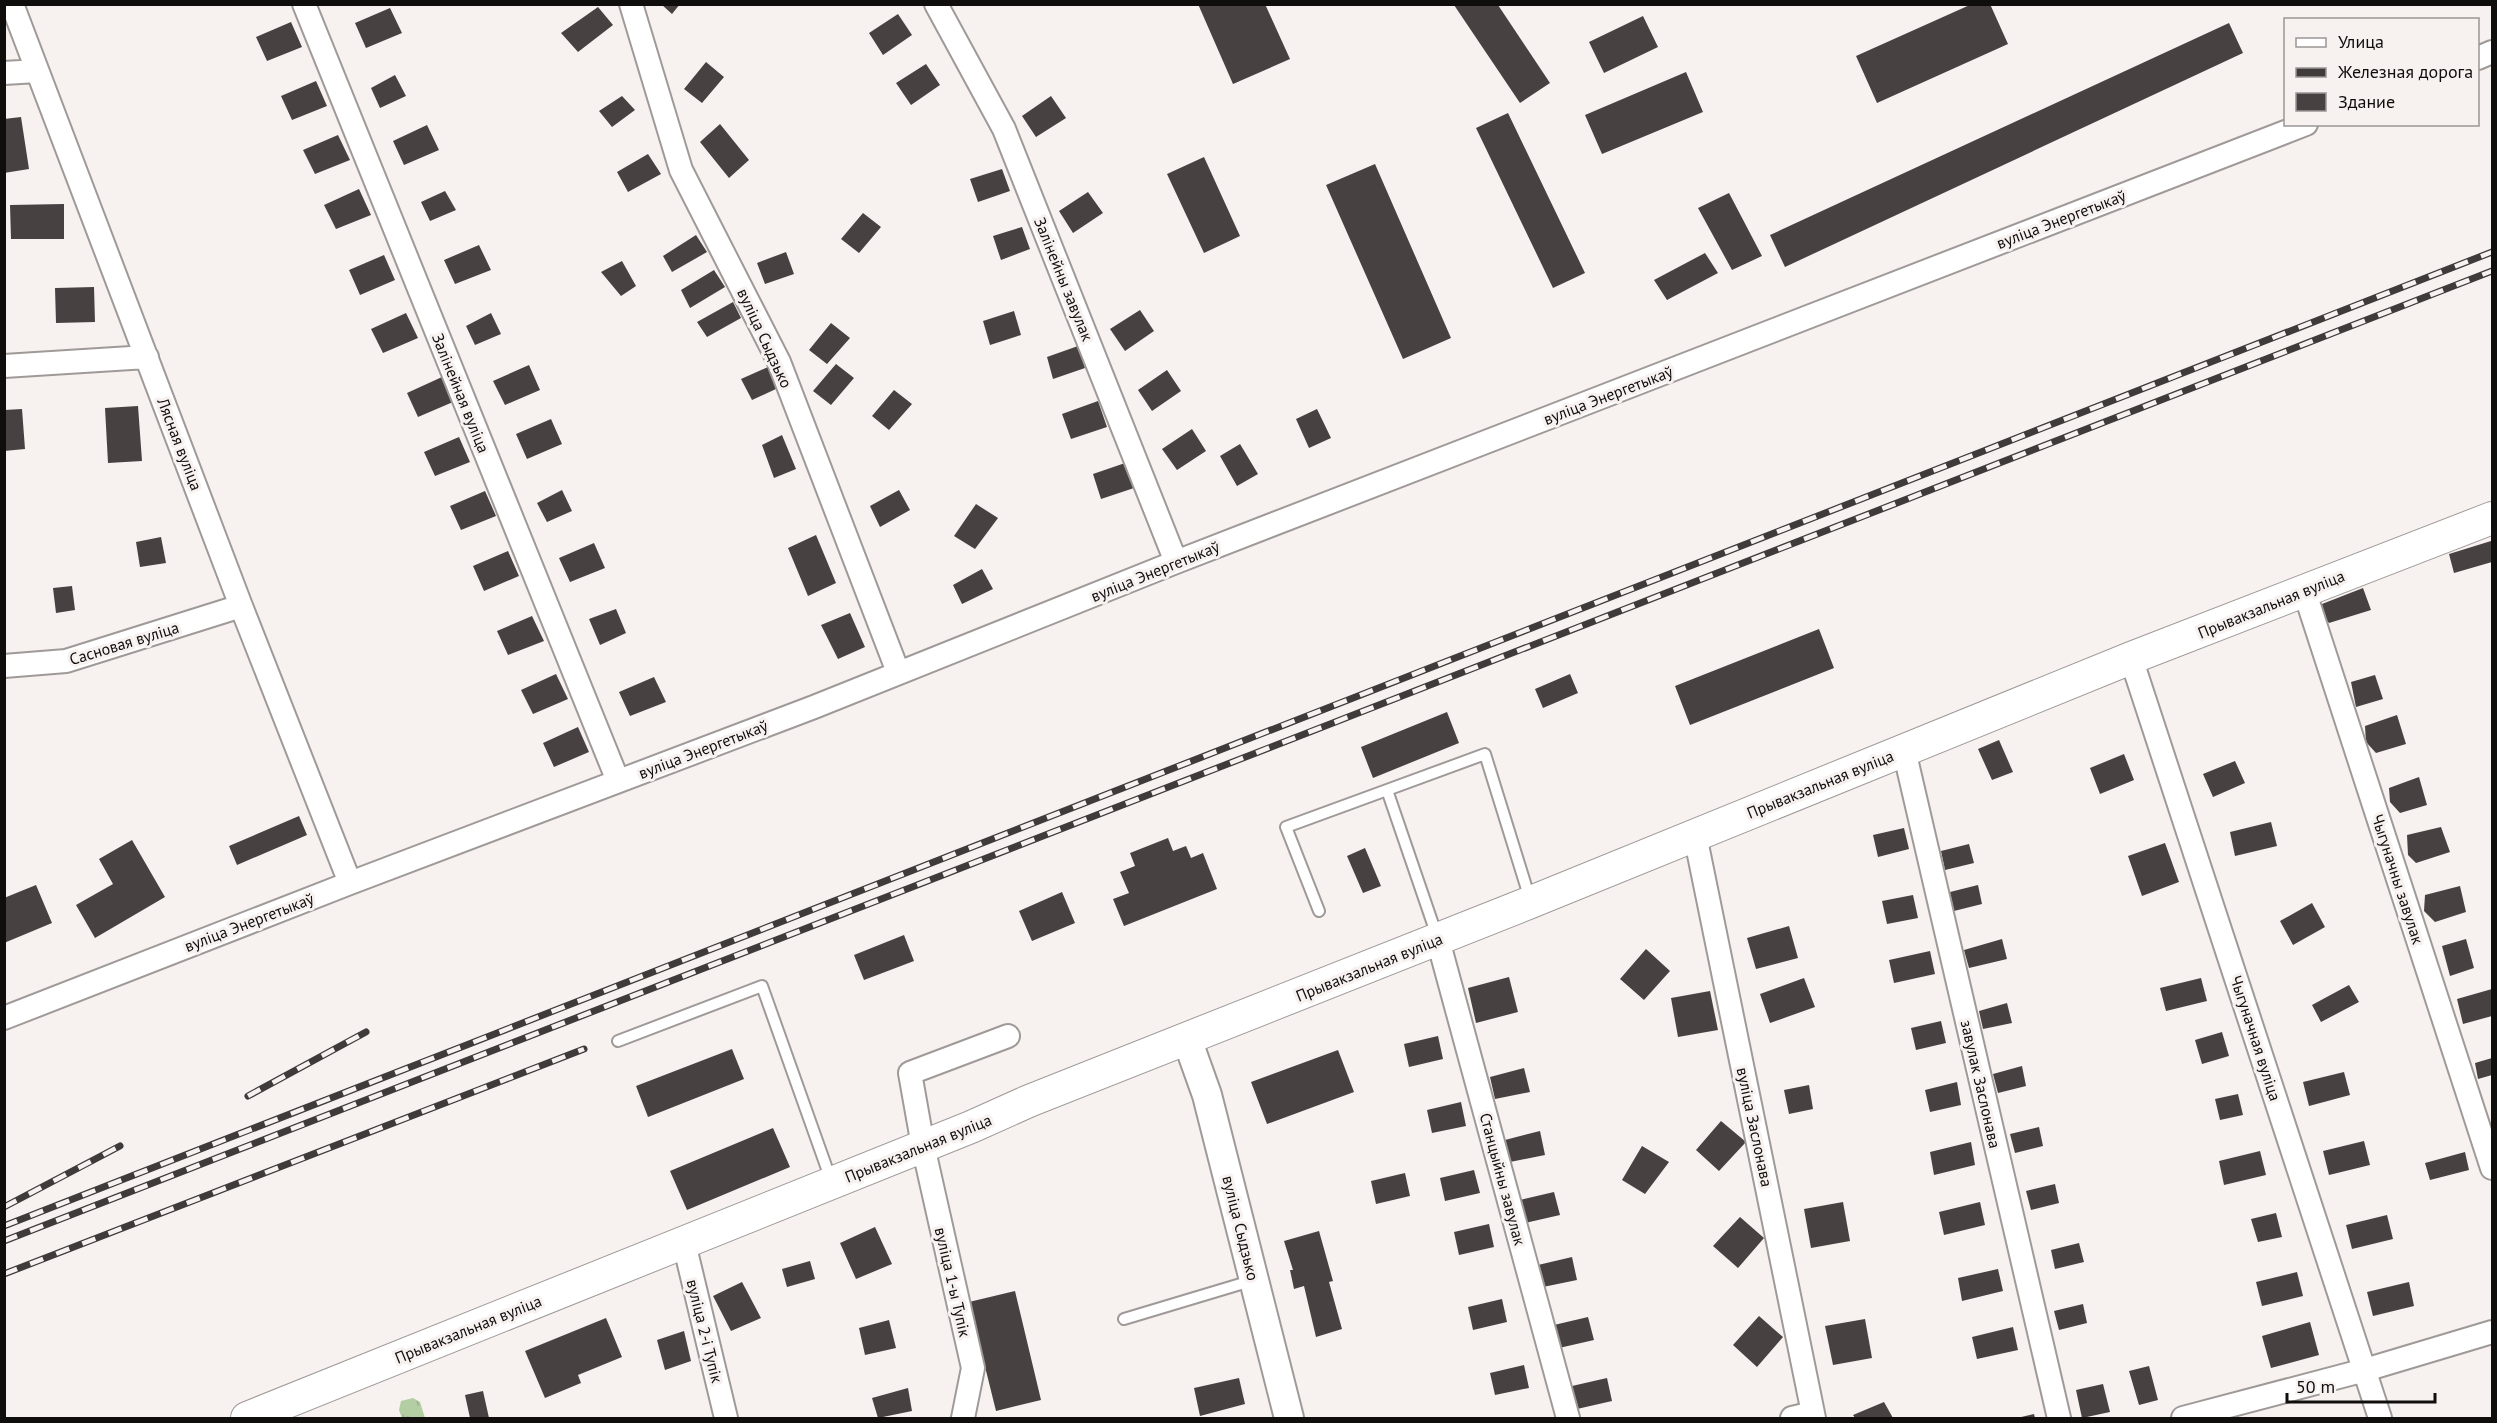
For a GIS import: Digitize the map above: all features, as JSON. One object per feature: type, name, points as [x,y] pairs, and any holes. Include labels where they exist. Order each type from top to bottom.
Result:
[{"type":"main road","name":"Прывакзальная вуліца","points":[[247,1419],[833,1183],[1029,1101],[1438,940],[2131,658],[2493,518]]},
{"type":"street","name":"Лясная вуліца","points":[[12,4],[241,606],[350,883]]},
{"type":"street","name":"Залінейная вуліца","points":[[304,4],[618,781]]},
{"type":"street","name":"вуліца Сыдзько","points":[[631,4],[681,170],[779,362],[898,672]]},
{"type":"street","name":"Залінейны завулак","points":[[936,4],[1004,129],[1176,562]]},
{"type":"street","points":[[2479,58],[2493,52]]},
{"type":"street","points":[[4,73],[37,71]]},
{"type":"street","name":"вуліца Энергетыкаў","points":[[4,1018],[350,883],[814,707],[1176,562],[2301,126]]},
{"type":"street","points":[[4,366],[147,357]]},
{"type":"street","name":"Чыгуначны завулак","points":[[2304,590],[2493,1168]]},
{"type":"street","name":"Сасновая вуліца","points":[[4,666],[66,662],[241,606]]},
{"type":"street","name":"Чыгуначная вуліца","points":[[2131,658],[2380,1419]]},
{"type":"street","name":"завулак Заслонава","points":[[1904,750],[2059,1419]]},
{"type":"street","name":"вуліца Заслонава","points":[[1695,835],[1806,1417]]},
{"type":"street","name":"Станцыйны завулак","points":[[1438,940],[1568,1419]]},
{"type":"street","name":"вуліца 1-ы Тупік","points":[[963,1419],[973,1368],[923,1146],[910,1073],[1008,1036]]},
{"type":"street","name":"вуліца Сыдзько","points":[[1187,1039],[1207,1095],[1290,1419]]},
{"type":"street","name":"вуліца 2-і Тупік","points":[[684,1243],[726,1419]]},
{"type":"street","points":[[2183,1419],[2365,1370],[2493,1332]]},
{"type":"lane","points":[[1319,911],[1286,827],[1485,754],[1531,902]]},
{"type":"lane","points":[[1387,790],[1438,940]]},
{"type":"lane","points":[[618,1041],[762,986],[833,1183]]},
{"type":"lane","points":[[1124,1319],[1254,1280]]},
{"type":"green space","points":[[413,1398],[420,1402],[425,1418],[402,1418],[399,1410],[401,1401]]},
{"type":"building","points":[[661,4],[680,4],[672,14]]},
{"type":"building","points":[[1198,4],[1265,4],[1290,59],[1233,84]]},
{"type":"building","points":[[1972,4],[1990,4],[2008,44],[1877,103],[1856,56]]},
{"type":"building","points":[[1454,5],[1498,5],[1550,83],[1520,103]]},
{"type":"building","points":[[598,7],[613,25],[578,52],[561,33]]},
{"type":"building","points":[[390,8],[402,33],[366,48],[355,23]]},
{"type":"building","points":[[898,14],[912,35],[883,55],[869,33]]},
{"type":"building","points":[[1643,16],[1658,47],[1604,73],[1589,42]]},
{"type":"building","points":[[291,22],[302,47],[267,61],[256,37]]},
{"type":"building","points":[[2229,23],[2243,53],[1785,267],[1770,235]]},
{"type":"building","points":[[706,62],[724,77],[702,103],[684,89]]},
{"type":"building","points":[[926,64],[940,85],[911,105],[896,83]]},
{"type":"building","points":[[1686,72],[1703,112],[1602,154],[1585,115]]},
{"type":"building","points":[[395,75],[406,96],[380,108],[371,88]]},
{"type":"building","points":[[316,81],[327,106],[292,120],[281,96]]},
{"type":"building","points":[[622,96],[635,110],[612,127],[599,111]]},
{"type":"building","points":[[1051,96],[1066,118],[1036,137],[1022,116]]},
{"type":"building","points":[[1508,113],[1585,273],[1553,288],[1476,128]]},
{"type":"building","points":[[21,117],[29,169],[4,173],[4,119]]},
{"type":"building","points":[[720,124],[749,160],[729,178],[700,142]]},
{"type":"building","points":[[427,125],[439,150],[404,165],[393,141]]},
{"type":"building","points":[[338,135],[350,160],[315,174],[303,150]]},
{"type":"building","points":[[648,154],[661,174],[628,192],[617,172]]},
{"type":"building","points":[[1204,157],[1240,236],[1204,253],[1167,174]]},
{"type":"building","points":[[1375,164],[1451,338],[1403,359],[1326,185]]},
{"type":"building","points":[[1002,169],[1010,191],[978,202],[970,179]]},
{"type":"building","points":[[359,189],[371,215],[336,229],[324,205]]},
{"type":"building","points":[[445,191],[456,210],[430,221],[421,202]]},
{"type":"building","points":[[1088,192],[1103,213],[1073,233],[1059,211]]},
{"type":"building","points":[[1729,193],[1762,256],[1732,270],[1698,208]]},
{"type":"building","points":[[64,204],[64,239],[11,239],[10,205]]},
{"type":"building","points":[[863,213],[881,227],[859,253],[841,239]]},
{"type":"building","points":[[1022,227],[1030,249],[1001,260],[993,236]]},
{"type":"building","points":[[696,235],[707,252],[672,272],[663,256]]},
{"type":"building","points":[[479,245],[491,270],[455,284],[444,260]]},
{"type":"building","points":[[786,252],[794,274],[765,284],[757,263]]},
{"type":"building","points":[[1705,253],[1718,273],[1667,300],[1654,280]]},
{"type":"building","points":[[384,255],[395,280],[360,295],[349,270]]},
{"type":"building","points":[[622,261],[636,286],[621,296],[601,272]]},
{"type":"building","points":[[714,270],[725,287],[690,308],[681,290]]},
{"type":"building","points":[[94,287],[95,322],[56,323],[55,288]]},
{"type":"building","points":[[733,302],[741,318],[707,337],[697,322]]},
{"type":"building","points":[[1140,310],[1154,331],[1125,351],[1110,329]]},
{"type":"building","points":[[1014,311],[1021,335],[990,345],[983,321]]},
{"type":"building","points":[[406,313],[418,338],[383,353],[371,329]]},
{"type":"building","points":[[491,313],[501,334],[475,345],[466,326]]},
{"type":"building","points":[[831,323],[850,338],[827,364],[809,350]]},
{"type":"building","points":[[1078,346],[1085,368],[1053,379],[1047,357]]},
{"type":"building","points":[[836,364],[854,378],[831,405],[813,391]]},
{"type":"building","points":[[529,365],[540,390],[505,405],[493,381]]},
{"type":"building","points":[[768,367],[778,388],[752,400],[741,379]]},
{"type":"building","points":[[1167,370],[1181,391],[1152,411],[1138,390]]},
{"type":"building","points":[[442,377],[453,402],[418,417],[407,393]]},
{"type":"building","points":[[894,390],[912,404],[889,430],[872,416]]},
{"type":"building","points":[[1098,401],[1107,427],[1071,439],[1062,414]]},
{"type":"building","points":[[138,406],[142,461],[108,463],[105,408]]},
{"type":"building","points":[[22,409],[25,449],[4,451],[4,410]]},
{"type":"building","points":[[1317,409],[1331,438],[1309,448],[1296,419]]},
{"type":"building","points":[[551,419],[562,444],[527,459],[516,434]]},
{"type":"building","points":[[1192,429],[1206,451],[1177,470],[1162,449]]},
{"type":"building","points":[[782,435],[796,469],[774,478],[762,445]]},
{"type":"building","points":[[459,437],[470,462],[435,476],[424,452]]},
{"type":"building","points":[[1240,444],[1258,474],[1237,486],[1220,456]]},
{"type":"building","points":[[1128,462],[1137,487],[1101,499],[1093,474]]},
{"type":"building","points":[[562,490],[572,511],[547,522],[537,503]]},
{"type":"building","points":[[899,490],[910,510],[880,527],[870,506]]},
{"type":"building","points":[[485,491],[496,516],[461,530],[450,506]]},
{"type":"building","points":[[976,504],[998,518],[975,549],[954,536]]},
{"type":"building","points":[[816,535],[836,583],[808,596],[788,548]]},
{"type":"building","points":[[161,537],[166,563],[140,567],[136,542]]},
{"type":"building","points":[[2491,541],[2492,562],[2454,573],[2449,554]]},
{"type":"building","points":[[594,543],[605,568],[570,582],[559,558]]},
{"type":"building","points":[[508,551],[519,576],[484,591],[473,566]]},
{"type":"building","points":[[982,569],[993,589],[962,604],[953,585]]},
{"type":"building","points":[[72,586],[75,610],[56,613],[53,588]]},
{"type":"building","points":[[2363,588],[2371,610],[2329,623],[2323,616],[2322,604]]},
{"type":"building","points":[[616,609],[626,633],[600,645],[589,619]]},
{"type":"building","points":[[850,613],[865,647],[838,659],[821,625]]},
{"type":"building","points":[[532,616],[544,641],[508,655],[497,631]]},
{"type":"building","points":[[1819,629],[1834,668],[1690,725],[1675,686]]},
{"type":"building","points":[[556,674],[568,699],[533,714],[521,690]]},
{"type":"building","points":[[1570,674],[1578,693],[1543,708],[1535,689]]},
{"type":"building","points":[[2375,675],[2383,699],[2356,707],[2351,682]]},
{"type":"building","points":[[654,677],[666,702],[630,716],[619,692]]},
{"type":"building","points":[[1447,712],[1459,743],[1373,778],[1361,747]]},
{"type":"building","points":[[2397,715],[2406,744],[2376,753],[2366,742],[2365,726]]},
{"type":"building","points":[[578,727],[589,752],[554,767],[543,743]]},
{"type":"building","points":[[1999,740],[2013,772],[1992,780],[1978,749]]},
{"type":"building","points":[[2124,754],[2134,780],[2100,794],[2090,768]]},
{"type":"building","points":[[2235,761],[2245,783],[2213,797],[2203,774]]},
{"type":"building","points":[[2419,777],[2427,805],[2400,813],[2390,802],[2389,788]]},
{"type":"building","points":[[299,816],[307,835],[237,865],[229,846]]},
{"type":"building","points":[[2271,822],[2277,846],[2235,856],[2230,832]]},
{"type":"building","points":[[2441,827],[2450,852],[2416,863],[2408,855],[2407,835]]},
{"type":"building","points":[[1904,828],[1909,849],[1878,857],[1873,835]]},
{"type":"building","points":[[1168,838],[1173,851],[1186,846],[1191,858],[1203,853],[1217,889],[1124,926],[1113,899],[1129,893],[1120,872],[1135,866],[1130,853]]},
{"type":"building","points":[[132,840],[165,897],[95,938],[76,905],[113,884],[99,859]]},
{"type":"building","points":[[2165,843],[2179,882],[2142,896],[2128,856]]},
{"type":"building","points":[[1969,844],[1974,863],[1945,870],[1941,851]]},
{"type":"building","points":[[1365,848],[1381,886],[1363,893],[1347,856]]},
{"type":"building","points":[[36,885],[52,923],[4,943],[4,898]]},
{"type":"building","points":[[1978,885],[1982,904],[1954,911],[1950,892]]},
{"type":"building","points":[[2460,886],[2466,912],[2435,922],[2424,911],[2425,895]]},
{"type":"building","points":[[1062,892],[1075,923],[1032,941],[1019,911]]},
{"type":"building","points":[[1913,895],[1918,918],[1887,924],[1882,901]]},
{"type":"building","points":[[2312,903],[2325,927],[2293,945],[2280,921]]},
{"type":"building","points":[[1789,926],[1798,958],[1756,969],[1747,938]]},
{"type":"building","points":[[904,935],[914,961],[864,980],[854,955]]},
{"type":"building","points":[[2002,939],[2007,959],[1969,968],[1964,950]]},
{"type":"building","points":[[2466,939],[2474,968],[2450,976],[2442,946]]},
{"type":"building","points":[[1646,949],[1670,971],[1644,1000],[1620,979]]},
{"type":"building","points":[[1930,951],[1935,974],[1894,983],[1889,960]]},
{"type":"building","points":[[1509,977],[1518,1012],[1476,1023],[1468,988]]},
{"type":"building","points":[[1804,978],[1815,1007],[1770,1023],[1760,994]]},
{"type":"building","points":[[2201,978],[2207,1001],[2166,1011],[2160,988]]},
{"type":"building","points":[[2349,985],[2359,1002],[2321,1022],[2312,1005]]},
{"type":"building","points":[[2492,989],[2492,1016],[2463,1024],[2457,999]]},
{"type":"building","points":[[1710,991],[1718,1030],[1678,1037],[1671,998]]},
{"type":"building","points":[[2007,1003],[2012,1023],[1983,1029],[1979,1011]]},
{"type":"building","points":[[1941,1021],[1946,1043],[1916,1050],[1911,1028]]},
{"type":"building","points":[[2222,1032],[2229,1056],[2202,1064],[2195,1040]]},
{"type":"building","points":[[1438,1036],[1443,1059],[1409,1067],[1404,1044]]},
{"type":"building","points":[[732,1049],[744,1079],[648,1117],[636,1086]]},
{"type":"building","points":[[1338,1050],[1354,1092],[1267,1124],[1251,1082]]},
{"type":"building","points":[[2492,1058],[2492,1075],[2478,1079],[2475,1063]]},
{"type":"building","points":[[2022,1066],[2026,1086],[1998,1093],[1993,1074]]},
{"type":"building","points":[[1524,1068],[1530,1092],[1495,1099],[1490,1077]]},
{"type":"building","points":[[2344,1072],[2350,1095],[2309,1106],[2303,1082]]},
{"type":"building","points":[[1957,1082],[1961,1105],[1930,1112],[1925,1090]]},
{"type":"building","points":[[1809,1085],[1813,1109],[1789,1114],[1784,1090]]},
{"type":"building","points":[[2238,1094],[2243,1115],[2220,1120],[2215,1099]]},
{"type":"building","points":[[1461,1102],[1466,1126],[1432,1133],[1427,1110]]},
{"type":"building","points":[[1721,1121],[1746,1142],[1719,1171],[1696,1150]]},
{"type":"building","points":[[2039,1127],[2043,1146],[2015,1153],[2010,1134]]},
{"type":"building","points":[[773,1128],[790,1167],[687,1210],[670,1171]]},
{"type":"building","points":[[1540,1131],[1545,1155],[1510,1162],[1505,1140]]},
{"type":"building","points":[[2364,1141],[2370,1165],[2329,1175],[2323,1151]]},
{"type":"building","points":[[1971,1142],[1975,1165],[1934,1175],[1930,1152]]},
{"type":"building","points":[[1642,1146],[1669,1162],[1645,1194],[1622,1180]]},
{"type":"building","points":[[2260,1151],[2266,1175],[2224,1185],[2219,1161]]},
{"type":"building","points":[[2465,1152],[2469,1170],[2430,1180],[2425,1163]]},
{"type":"building","points":[[1474,1170],[1480,1193],[1445,1201],[1440,1178]]},
{"type":"building","points":[[1405,1173],[1410,1196],[1376,1204],[1371,1181]]},
{"type":"building","points":[[2055,1184],[2059,1203],[2031,1210],[2026,1191]]},
{"type":"building","points":[[1554,1192],[1560,1215],[1525,1223],[1520,1200]]},
{"type":"building","points":[[1843,1202],[1850,1241],[1811,1248],[1804,1209]]},
{"type":"building","points":[[1980,1202],[1985,1225],[1944,1235],[1939,1212]]},
{"type":"building","points":[[2276,1213],[2282,1237],[2258,1242],[2251,1219]]},
{"type":"building","points":[[2387,1215],[2393,1239],[2352,1249],[2346,1225]]},
{"type":"building","points":[[1740,1217],[1764,1238],[1738,1268],[1713,1246]]},
{"type":"building","points":[[1489,1224],[1494,1247],[1459,1255],[1454,1232]]},
{"type":"building","points":[[875,1227],[892,1264],[856,1279],[840,1243]]},
{"type":"building","points":[[1319,1231],[1333,1281],[1329,1282],[1342,1329],[1316,1337],[1304,1286],[1294,1289],[1290,1270],[1293,1270],[1284,1241]]},
{"type":"building","points":[[2079,1243],[2084,1262],[2055,1269],[2051,1250]]},
{"type":"building","points":[[1572,1257],[1577,1280],[1543,1287],[1538,1265]]},
{"type":"building","points":[[810,1261],[815,1279],[787,1287],[782,1269]]},
{"type":"building","points":[[1998,1269],[2003,1291],[1962,1301],[1958,1278]]},
{"type":"building","points":[[2297,1272],[2303,1296],[2262,1306],[2256,1282]]},
{"type":"building","points":[[742,1282],[761,1318],[731,1331],[713,1296]]},
{"type":"building","points":[[2409,1282],[2414,1306],[2373,1316],[2367,1292]]},
{"type":"building","points":[[1015,1291],[1041,1400],[996,1411],[969,1302]]},
{"type":"building","points":[[1502,1299],[1507,1322],[1473,1330],[1468,1307]]},
{"type":"building","points":[[2083,1304],[2087,1323],[2059,1330],[2054,1311]]},
{"type":"building","points":[[1759,1316],[1783,1337],[1757,1367],[1733,1345]]},
{"type":"building","points":[[1588,1317],[1594,1340],[1559,1348],[1554,1325]]},
{"type":"building","points":[[606,1318],[622,1357],[578,1375],[581,1383],[545,1398],[525,1351]]},
{"type":"building","points":[[1865,1319],[1872,1358],[1833,1365],[1825,1326]]},
{"type":"building","points":[[889,1320],[896,1348],[865,1355],[859,1328]]},
{"type":"building","points":[[2310,1322],[2319,1355],[2271,1368],[2262,1336]]},
{"type":"building","points":[[2013,1327],[2018,1350],[1977,1359],[1972,1337]]},
{"type":"building","points":[[684,1331],[691,1361],[665,1370],[657,1340]]},
{"type":"building","points":[[1524,1365],[1529,1388],[1495,1395],[1490,1373]]},
{"type":"building","points":[[2149,1366],[2158,1400],[2139,1405],[2129,1371]]},
{"type":"building","points":[[1239,1378],[1245,1404],[1200,1416],[1194,1388]]},
{"type":"building","points":[[1607,1378],[1612,1401],[1577,1409],[1572,1386]]},
{"type":"building","points":[[2103,1384],[2110,1412],[2082,1418],[2076,1390]]},
{"type":"building","points":[[908,1388],[912,1411],[878,1418],[872,1398]]},
{"type":"building","points":[[483,1391],[489,1418],[470,1418],[465,1395]]},
{"type":"building","points":[[1884,1402],[1893,1418],[1855,1418],[1853,1415]]},
{"type":"building","points":[[2034,1414],[2035,1418],[2017,1418]]},
{"type":"railway","points":[[4,1226],[2492,252]]},
{"type":"railway","points":[[4,1241],[2492,271]]},
{"type":"railway","points":[[248,1096],[366,1032]]},
{"type":"railway","points":[[4,1274],[584,1049]]},
{"type":"railway","points":[[4,1207],[120,1146]]}]
